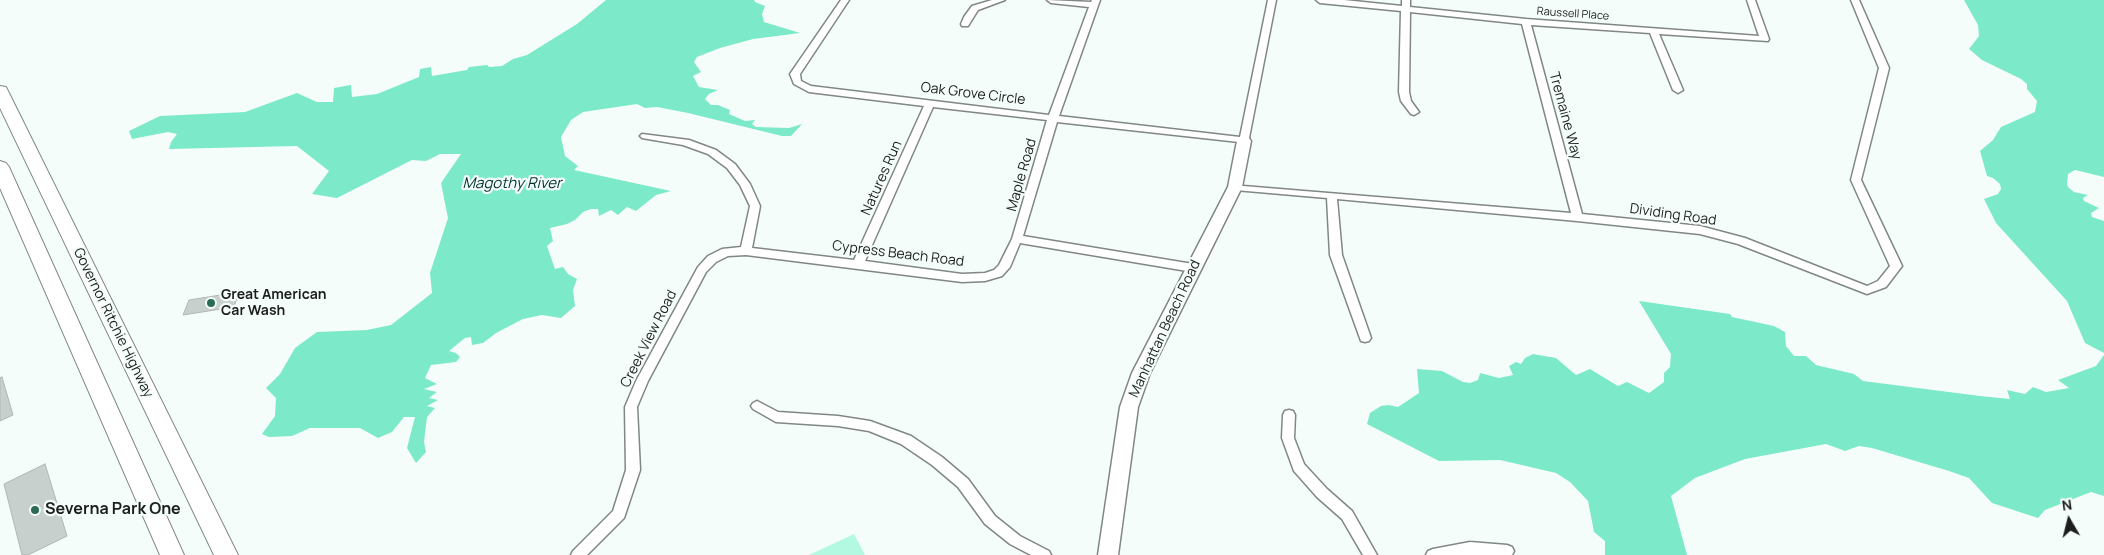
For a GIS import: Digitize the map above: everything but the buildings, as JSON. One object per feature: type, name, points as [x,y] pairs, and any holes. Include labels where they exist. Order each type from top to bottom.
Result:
[{"type":"highway","name":"Governor Ritchie Highway","points":[[0,91],[4,113],[226,555]]},
{"type":"highway","points":[[0,167],[172,555]]},
{"type":"street","name":"Oak Grove Circle","points":[[845,0],[795,74],[797,82],[809,89],[1244,141]]},
{"type":"street","points":[[965,24],[975,8],[1001,0]]},
{"type":"street","points":[[1051,0],[1095,2]]},
{"type":"street","points":[[1244,141],[1272,0]]},
{"type":"street","name":"Raussell Place","points":[[1320,0],[1406,5],[1526,22],[1765,38],[1750,0]]},
{"type":"street","name":"Dividing Road","points":[[1235,187],[1577,217],[1700,230],[1741,240],[1867,290],[1882,284],[1896,266],[1856,180],[1884,68],[1855,0]]},
{"type":"street","name":"Maple Road","points":[[1017,239],[1053,118],[1095,2]]},
{"type":"street","points":[[1406,5],[1404,92],[1406,101],[1414,112]]},
{"type":"street","name":"Tremaine Way","points":[[1526,22],[1577,217]]},
{"type":"street","points":[[1653,30],[1678,90]]},
{"type":"street","name":"Natures Run","points":[[858,264],[930,103]]},
{"type":"street","points":[[645,136],[685,142],[712,152],[731,166],[745,184],[755,206],[746,251]]},
{"type":"street","name":"Manhattan Beach Road","points":[[1108,555],[1129,407],[1141,373],[1235,187],[1244,141]]},
{"type":"street","points":[[1332,196],[1336,255],[1365,338]]},
{"type":"street","points":[[1017,239],[1193,268]]},
{"type":"street","name":"Cypress Beach Road","points":[[702,270],[712,260],[726,252],[746,251],[962,278],[986,278],[998,273],[1004,267],[1017,239]]},
{"type":"street","name":"Creek View Road","points":[[578,555],[619,514],[633,470],[631,407],[642,381],[702,270]]},
{"type":"street","points":[[757,406],[776,417],[838,421],[870,426],[906,440],[937,461],[963,483],[990,520],[1015,540],[1044,555]]},
{"type":"street","points":[[1289,415],[1288,438],[1299,466],[1322,493],[1347,515],[1370,555]]},
{"type":"street","points":[[1433,555],[1470,548],[1507,551]]},
{"type":"shaded area","points":[[854,534],[865,555],[809,555]]},
{"type":"water","name":"Magothy River","points":[[606,0],[754,0],[765,6],[762,14],[764,22],[800,33],[753,39],[720,48],[697,57],[694,62],[701,72],[693,76],[699,87],[718,90],[709,94],[705,99],[711,105],[718,105],[730,110],[729,114],[745,121],[755,120],[752,124],[756,127],[789,128],[802,124],[791,136],[782,136],[688,113],[657,107],[645,108],[637,104],[583,112],[571,120],[561,137],[565,156],[578,166],[574,170],[671,191],[656,195],[636,211],[627,207],[618,215],[611,210],[599,216],[598,209],[591,209],[583,212],[575,220],[567,224],[550,228],[553,241],[547,246],[555,269],[563,267],[568,274],[577,279],[573,290],[575,306],[561,318],[542,315],[523,319],[496,333],[483,343],[472,345],[471,337],[465,338],[449,351],[456,353],[460,357],[456,362],[431,365],[425,378],[437,384],[424,389],[437,392],[429,398],[438,400],[427,406],[435,408],[427,417],[424,442],[426,452],[416,463],[407,448],[415,417],[404,417],[392,432],[378,438],[360,428],[310,428],[292,436],[269,437],[262,434],[275,416],[276,398],[266,388],[280,374],[295,348],[317,332],[367,330],[391,325],[432,293],[430,273],[448,218],[441,183],[461,154],[440,154],[426,161],[412,160],[337,198],[312,194],[329,171],[297,146],[169,149],[171,142],[177,134],[168,132],[132,139],[129,131],[160,116],[245,112],[297,93],[317,102],[333,102],[334,88],[351,85],[352,97],[377,94],[419,77],[420,69],[431,67],[432,76],[467,70],[469,67],[502,66],[513,59],[527,55],[577,24]]},
{"type":"water","points":[[1964,0],[2104,0],[2104,177],[2075,170],[2068,174],[2067,184],[2074,192],[2088,195],[2083,198],[2084,201],[2099,208],[2091,213],[2092,217],[2104,221],[2104,353],[2085,343],[2067,301],[1996,223],[1984,199],[1998,194],[2001,189],[2000,184],[1987,176],[1980,151],[1993,140],[2001,127],[2035,112],[2037,101],[2027,89],[2027,84],[2021,79],[1982,60],[1969,49],[1979,36],[1978,25]]},
{"type":"water","points":[[1639,301],[1730,314],[1732,317],[1774,326],[1785,332],[1786,346],[1794,356],[1806,356],[1816,365],[1854,374],[1863,381],[1980,396],[2010,399],[2007,390],[2025,394],[2033,387],[2046,392],[2069,388],[2058,380],[2096,366],[2104,355],[2104,496],[2091,492],[2045,510],[2038,518],[1992,503],[1969,478],[1949,471],[1872,448],[1859,446],[1845,451],[1826,444],[1745,459],[1695,478],[1671,496],[1687,555],[1605,555],[1605,541],[1594,532],[1588,501],[1570,482],[1556,473],[1500,460],[1439,461],[1367,424],[1370,413],[1381,406],[1398,407],[1419,393],[1417,369],[1442,371],[1463,382],[1470,383],[1478,380],[1480,373],[1499,378],[1513,375],[1509,366],[1516,362],[1521,364],[1525,358],[1533,354],[1556,358],[1576,375],[1590,369],[1618,386],[1627,382],[1649,393],[1664,382],[1664,373],[1670,367],[1671,354]]},
{"type":"place","name":"Great American Car Wash","points":[[211,303]]},
{"type":"place","name":"Severna Park One","points":[[35,510]]}]
